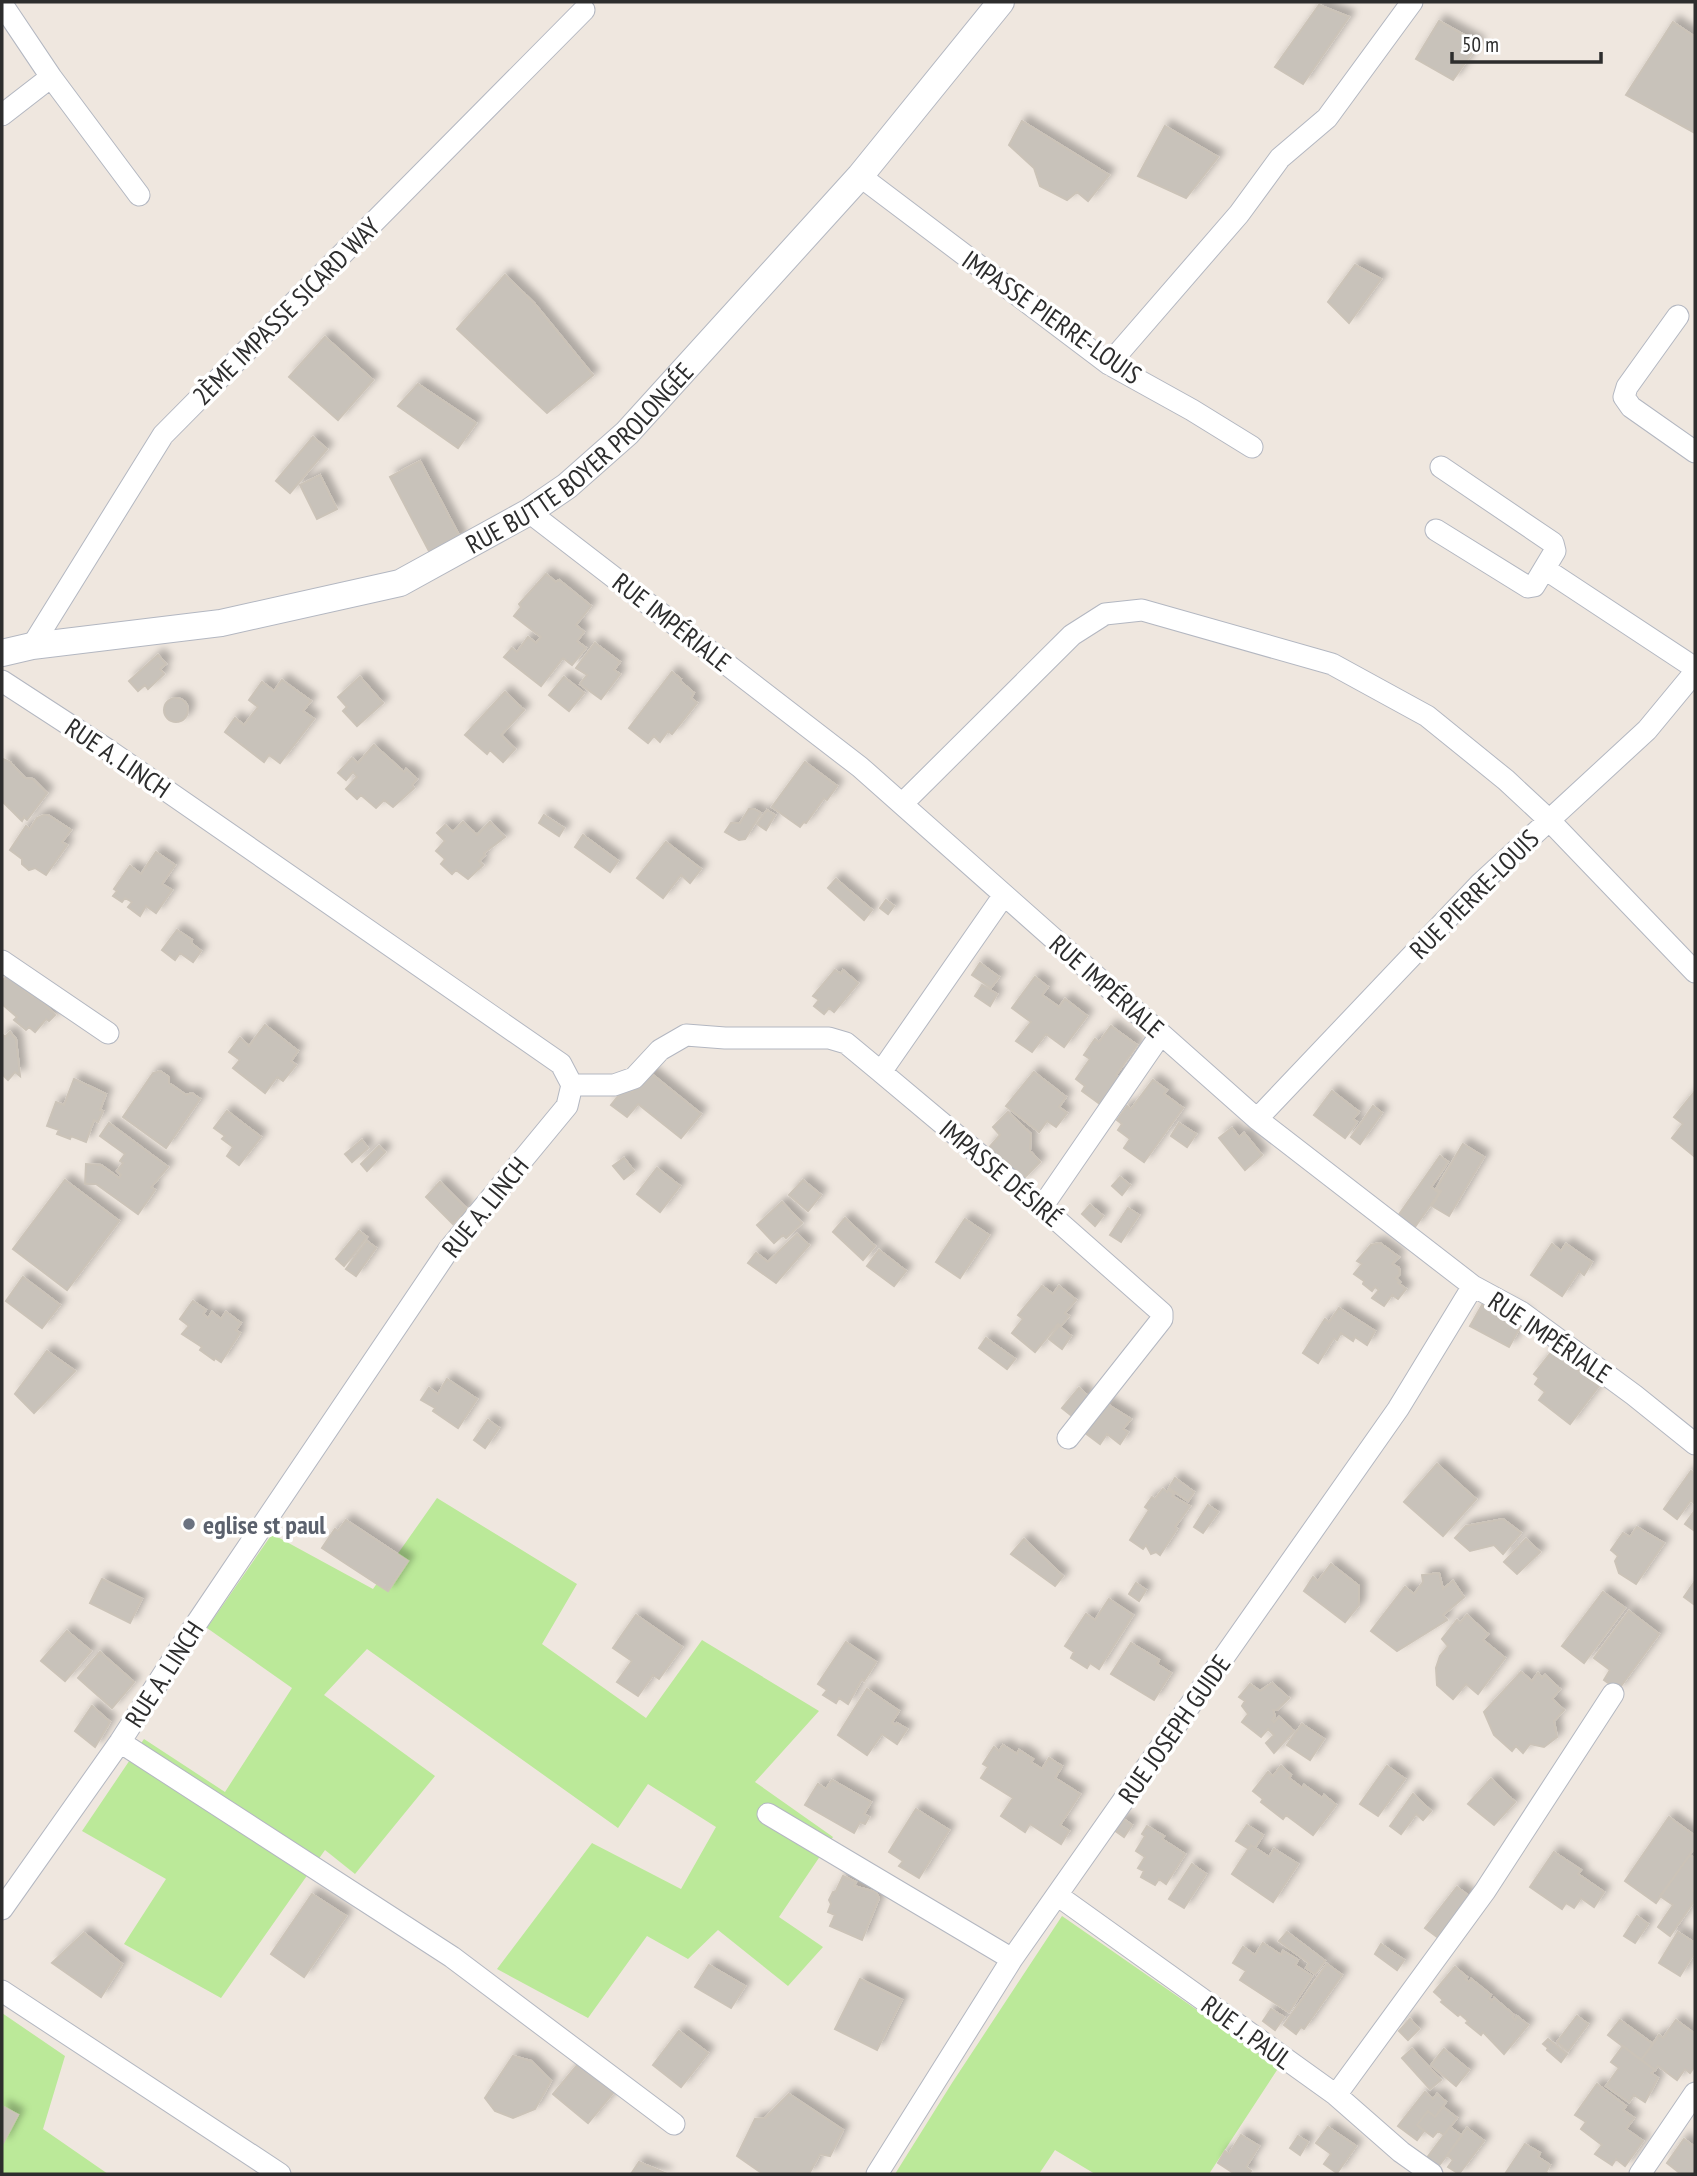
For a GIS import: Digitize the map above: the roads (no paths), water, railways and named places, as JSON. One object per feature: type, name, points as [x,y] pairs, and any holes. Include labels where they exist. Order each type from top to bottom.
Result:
[{"type":"street","name":"RUE BUTTE BOYER PROLONGÉE","points":[[2,653],[32,646],[221,624],[400,583],[529,512],[567,486],[627,433],[860,176],[1001,2]]},
{"type":"street","points":[[1109,364],[1239,214],[1280,158],[1327,118],[1412,2]]},
{"type":"street","points":[[2,4],[51,77],[139,195]]},
{"type":"street","name":"2ÈME IMPASSE SICARD WAY","points":[[32,646],[163,435],[584,10]]},
{"type":"street","points":[[2,115],[51,77]]},
{"type":"street","name":"IMPASSE PIERRE-LOUIS","points":[[860,176],[1109,364],[1252,447]]},
{"type":"street","points":[[1678,316],[1627,387],[1624,397],[1631,407],[1695,452]]},
{"type":"street","points":[[1436,530],[1528,587],[1534,586],[1555,551],[1553,543],[1441,467]]},
{"type":"street","name":"RUE IMPÉRIALE","points":[[529,512],[860,767],[1257,1119],[1473,1286],[1521,1312],[1634,1395],[1695,1444]]},
{"type":"street","points":[[1545,569],[1695,670]]},
{"type":"street","points":[[902,804],[1072,635],[1105,614],[1142,610],[1332,664],[1427,716],[1506,780],[1549,820],[1695,972]]},
{"type":"street","name":"RUE PIERRE-LOUIS","points":[[1257,1119],[1479,884],[1647,730],[1695,670]]},
{"type":"street","name":"RUE A. LINCH","points":[[2,681],[108,750],[561,1064],[572,1085],[567,1107],[449,1249],[190,1633],[120,1742],[2,1909]]},
{"type":"street","points":[[881,1072],[1004,895]]},
{"type":"street","points":[[2,961],[108,1033]]},
{"type":"street","points":[[1042,1207],[1161,1034]]},
{"type":"street","name":"IMPASSE DÉSIRÉ","points":[[572,1085],[614,1085],[634,1078],[660,1050],[686,1035],[829,1038],[846,1044],[1042,1207],[1162,1313],[1163,1317],[1068,1438]]},
{"type":"street","name":"RUE JOSEPH GUIDE","points":[[877,2174],[1012,1959],[1398,1409],[1473,1286]]},
{"type":"street","points":[[1336,2095],[1486,1891],[1613,1694]]},
{"type":"street","points":[[120,1742],[452,1957],[674,2124]]},
{"type":"street","points":[[768,1814],[1012,1959]]},
{"type":"street","name":"RUE J. PAUL","points":[[1056,1895],[1336,2095],[1401,2152],[1432,2174]]},
{"type":"street","points":[[2,1991],[280,2174]]},
{"type":"street","points":[[1640,2174],[1695,2092]]},
{"type":"place","name":"eglise st paul","points":[[189,1524]]}]
